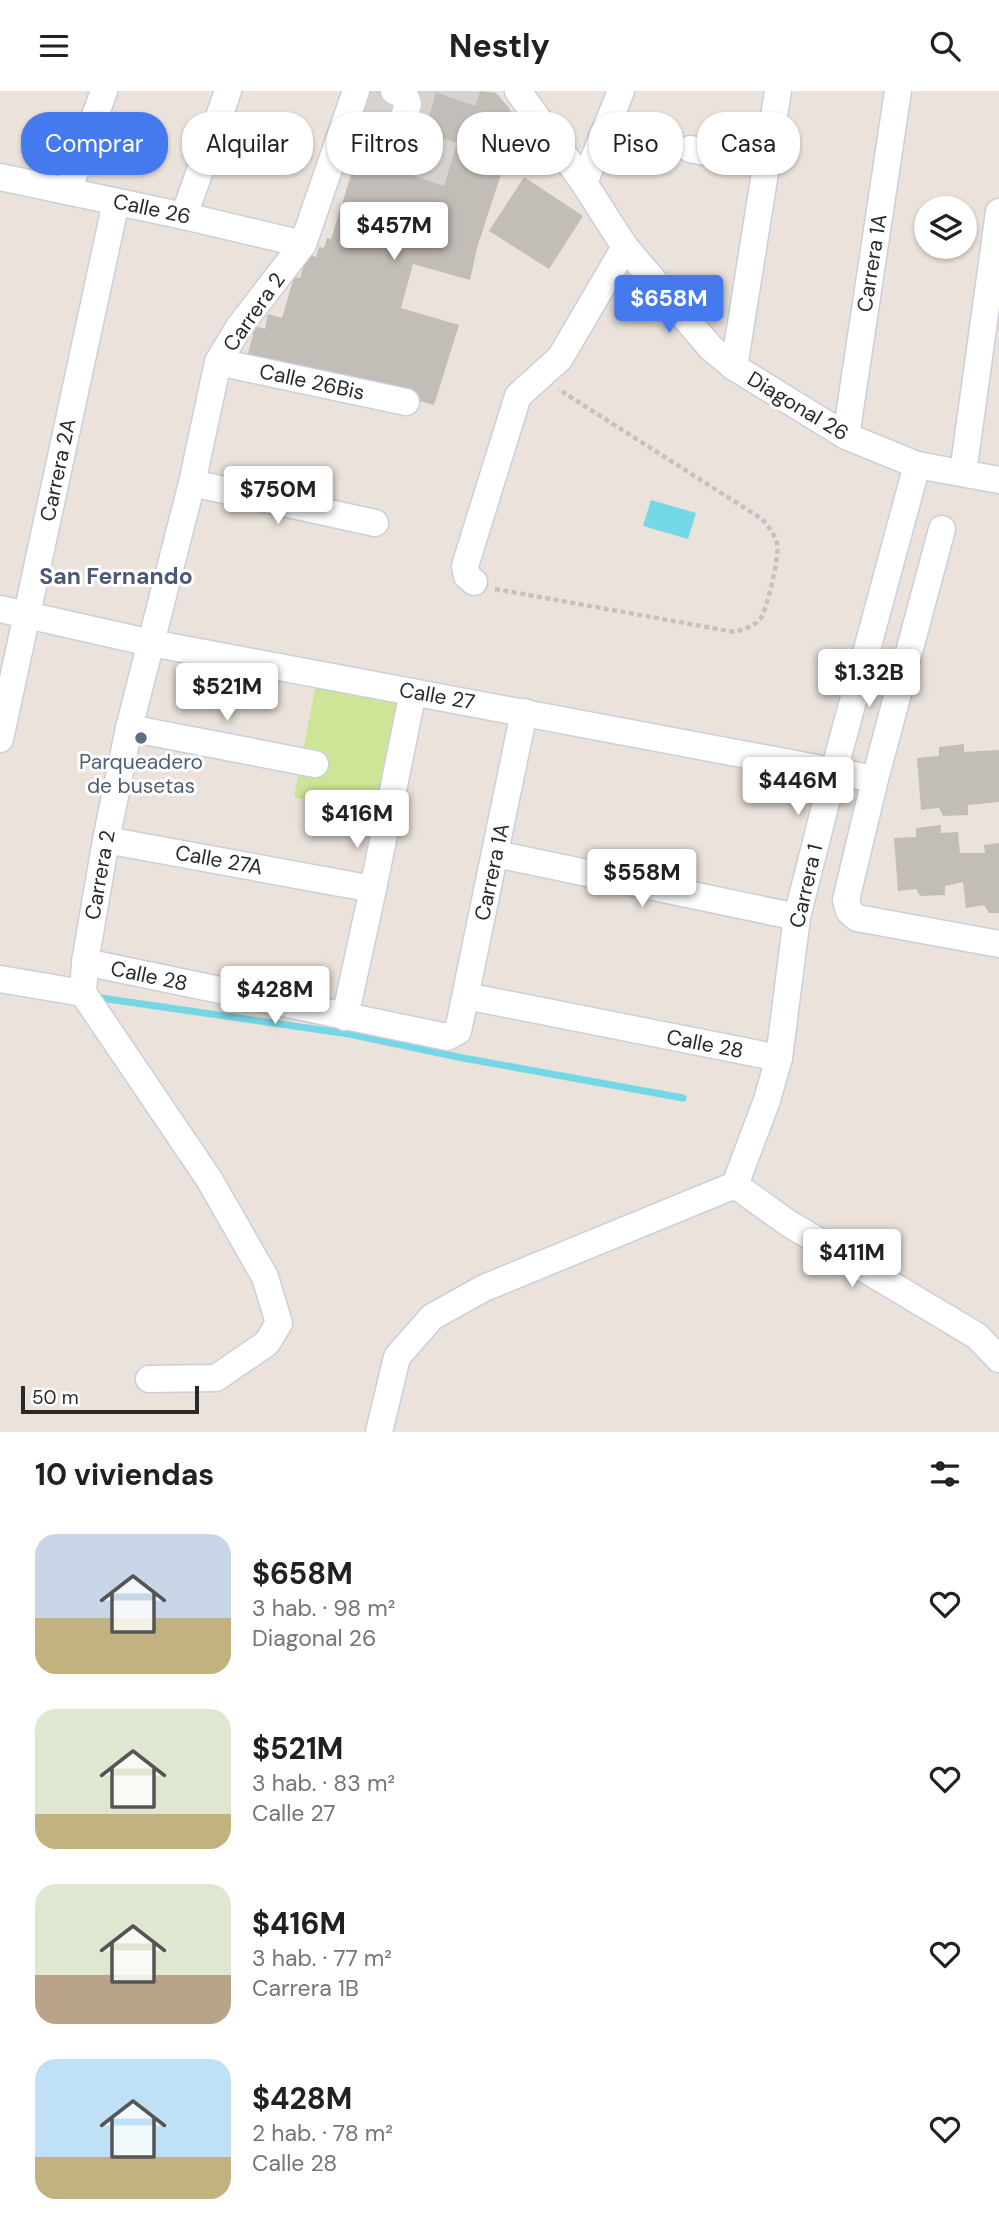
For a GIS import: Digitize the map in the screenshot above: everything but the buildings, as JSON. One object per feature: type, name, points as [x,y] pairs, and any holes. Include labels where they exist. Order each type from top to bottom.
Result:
[{"type":"street","points":[[68,191],[104,91]]},
{"type":"street","points":[[184,216],[228,91]]},
{"type":"street","name":"Carrera 2","points":[[349,112],[356,91]]},
{"type":"street","points":[[394,91],[408,99],[405,112]]},
{"type":"street","name":"Diagonal 26","points":[[518,91],[584,183],[625,247],[711,348],[734,367],[845,436],[917,465]]},
{"type":"street","points":[[584,183],[621,91]]},
{"type":"street","points":[[775,112],[778,91]]},
{"type":"street","name":"Carrera 1A","points":[[845,436],[898,91]]},
{"type":"street","points":[[690,149],[697,150]]},
{"type":"street","name":"Carrera 2","points":[[83,993],[85,963],[106,839],[129,728],[192,483],[218,362],[239,327],[303,244],[327,175]]},
{"type":"street","points":[[734,367],[764,175]]},
{"type":"street","name":"Calle 26","points":[[0,177],[303,244]]},
{"type":"street","name":"Carrera 2A","points":[[0,739],[116,202]]},
{"type":"street","points":[[963,473],[989,363],[998,227]]},
{"type":"street","points":[[474,582],[467,576],[465,566],[517,396],[560,358],[625,247]]},
{"type":"street","name":"Calle 26Bis","points":[[218,362],[406,402]]},
{"type":"street","points":[[917,465],[999,480]]},
{"type":"street","name":"Carrera 1","points":[[735,1185],[767,1100],[779,1058],[797,917],[917,465]]},
{"type":"street","points":[[192,483],[375,523]]},
{"type":"street","points":[[942,529],[852,867],[846,900],[849,911],[857,918],[999,944]]},
{"type":"street","name":"Calle 27","points":[[0,609],[151,643],[875,779]]},
{"type":"street","points":[[345,1017],[413,692]]},
{"type":"street","name":"Carrera 1A","points":[[458,1031],[524,712]]},
{"type":"street","points":[[129,728],[315,764]]},
{"type":"street","name":"Calle 27A","points":[[106,839],[373,889]]},
{"type":"street","points":[[496,854],[797,917]]},
{"type":"street","points":[[812,858],[852,867]]},
{"type":"street","name":"Calle 28","points":[[85,963],[447,1037],[458,1031]]},
{"type":"street","name":"Calle 28","points":[[0,979],[83,993]]},
{"type":"street","points":[[83,993],[209,1179],[265,1277],[279,1323],[268,1343],[216,1378],[149,1379]]},
{"type":"street","name":"Calle 28","points":[[466,996],[779,1058]]},
{"type":"street","points":[[382,1419],[397,1357],[432,1317],[485,1289],[735,1185],[788,1223],[977,1336],[999,1359]]},
{"type":"path","points":[[474,582],[482,586],[735,632],[753,625],[763,614],[777,555],[777,544],[772,531],[762,519],[541,376]]},
{"type":"green space","points":[[316,684],[399,701],[374,813],[294,797]]},
{"type":"shaded area","points":[[365,91],[480,91],[475,106],[436,92],[430,112],[357,112]]},
{"type":"shaded area","points":[[443,139],[457,143],[444,186],[411,175],[443,175]]},
{"type":"water","points":[[651,500],[696,513],[688,539],[643,526]]},
{"type":"waterway","points":[[94,997],[349,1034],[463,1058],[683,1098]]},
{"type":"place","name":"Parqueadero de busetas","points":[[141,738]]},
{"type":"district","name":"San Fernando","points":[[116,576]]}]
